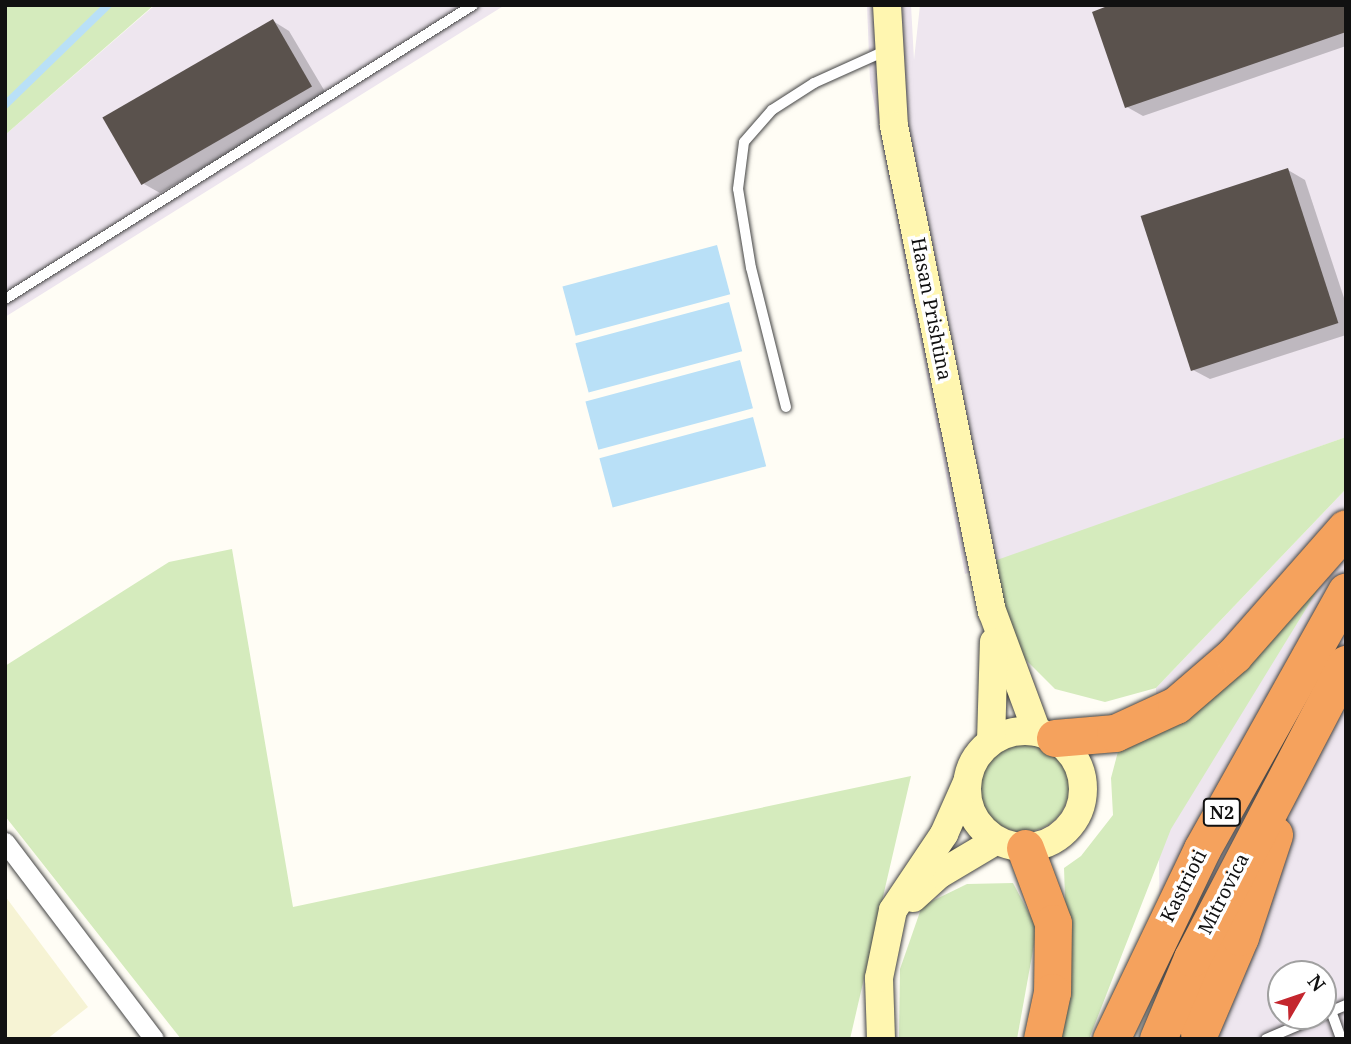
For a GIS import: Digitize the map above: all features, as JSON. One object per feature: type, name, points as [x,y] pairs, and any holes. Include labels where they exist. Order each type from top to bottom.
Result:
[{"type":"highway","points":[[1046,735],[1115,733],[1176,705],[1234,655],[1346,528]]},
{"type":"highway","name":"Kastrioti","points":[[1111,1039],[1208,838],[1346,591]]},
{"type":"highway","name":"N2","points":[[1296,751],[1346,664]]},
{"type":"highway","points":[[1203,1037],[1269,852],[1296,751]]},
{"type":"highway","name":"Mitrovica","points":[[1158,1039],[1192,957],[1296,751]]},
{"type":"highway","points":[[1011,844],[1053,923],[1052,992],[1042,1039]]},
{"type":"main road","name":"Hasan Prishtina","points":[[887,5],[887,50],[894,126],[992,611],[996,678],[991,741]]},
{"type":"main road","name":"Hasan Prishtina","points":[[992,611],[1046,735]]},
{"type":"main road","points":[[881,1039],[879,978],[887,930],[899,895],[944,834],[967,782],[971,766],[991,741],[1021,731],[1046,735],[1068,749],[1083,779],[1079,812],[1057,838],[1011,844],[933,878],[887,930]]},
{"type":"main road","points":[[967,782],[973,816],[1011,844]]},
{"type":"street","points":[[5,842],[154,1039]]},
{"type":"lane","points":[[5,299],[473,5]]},
{"type":"lane","points":[[786,407],[751,268],[738,189],[744,142],[772,110],[814,83],[887,50]]},
{"type":"lane","points":[[1268,1038],[1287,1030]]},
{"type":"shaded area","points":[[155,5],[505,5],[5,317],[5,135]]},
{"type":"shaded area","points":[[867,5],[911,5],[914,60],[920,5],[1346,5],[1346,437],[965,574],[870,81]]},
{"type":"shaded area","points":[[1346,489],[1346,1039],[1162,1039],[1156,688]]},
{"type":"shaded area","points":[[5,896],[88,1007],[47,1039],[5,1039]]},
{"type":"green space","points":[[5,5],[154,5],[5,135]]},
{"type":"green space","points":[[1346,437],[1346,489],[1156,688],[1105,702],[1055,689],[1014,648],[994,561]]},
{"type":"green space","points":[[232,549],[293,907],[911,776],[850,1039],[181,1039],[5,816],[5,666],[169,562]]},
{"type":"green space","points":[[1336,560],[1171,829],[1089,1039],[1057,1039],[1068,987],[1064,868],[1081,856],[1113,815],[1111,778],[1120,744]]},
{"type":"green space","points":[[1024,742],[1041,745],[1056,755],[1066,770],[1069,787],[1066,804],[1056,819],[1041,829],[1024,832],[1007,829],[992,819],[982,804],[979,787],[982,770],[992,755],[1007,745]]},
{"type":"green space","points":[[1013,883],[1037,928],[1017,1039],[899,1039],[900,969],[922,906],[967,884]]},
{"type":"water","points":[[717,245],[730,294],[576,336],[562,286]]},
{"type":"water","points":[[729,302],[742,351],[589,392],[575,343]]},
{"type":"water","points":[[740,360],[753,408],[598,450],[585,401]]},
{"type":"water","points":[[753,417],[766,466],[613,507],[599,458]]},
{"type":"building","points":[[1110,5],[1346,5],[1346,32],[1125,108],[1092,12]]},
{"type":"building","points":[[273,19],[312,87],[141,185],[102,118]]},
{"type":"building","points":[[1288,168],[1338,323],[1191,371],[1141,216]]},
{"type":"waterway","points":[[5,105],[108,5]]}]
